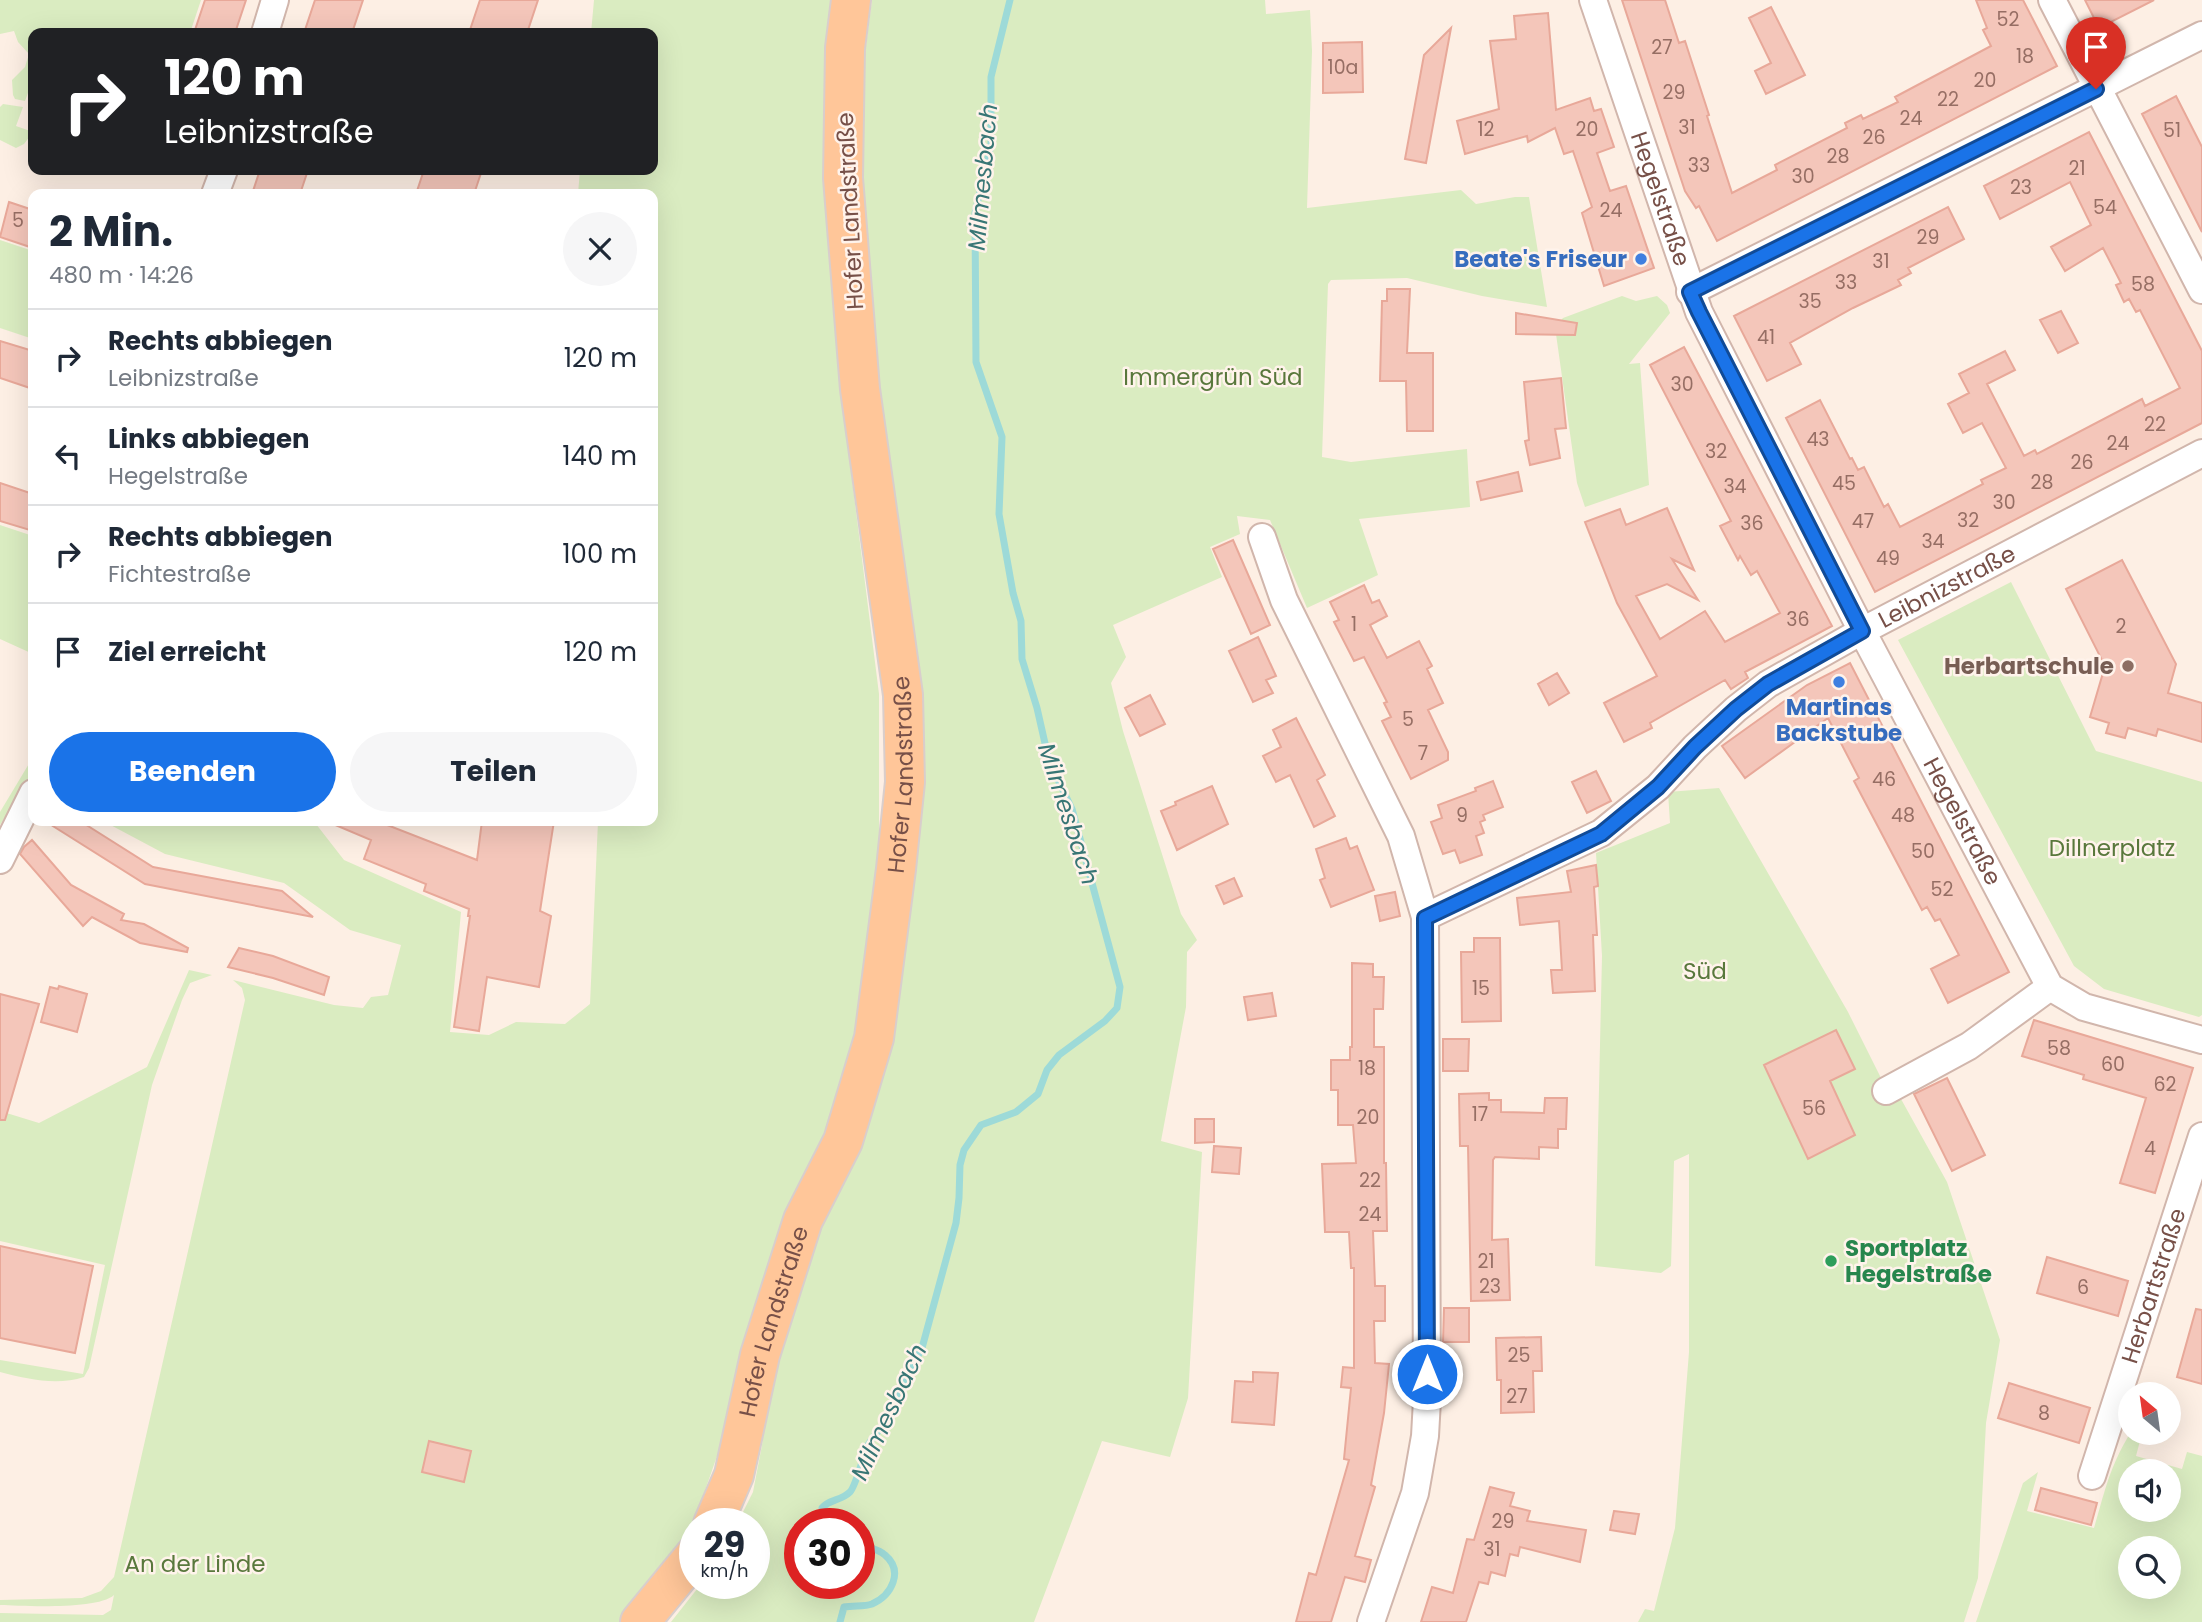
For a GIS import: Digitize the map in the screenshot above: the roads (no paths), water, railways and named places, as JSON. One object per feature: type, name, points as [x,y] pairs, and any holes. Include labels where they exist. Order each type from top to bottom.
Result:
[{"type":"main road","name":"Hofer Landstraße","points":[[720,1508],[734,1475],[760,1355],[803,1220],[843,1141],[874,1038],[904,794],[902,695],[860,389],[843,178],[845,48],[850,0]]},
{"type":"main road","points":[[640,1622],[679,1574]]},
{"type":"street","points":[[267,28],[275,0]]},
{"type":"street","name":"Hegelstraße","points":[[1593,0],[1699,312],[1862,631],[2050,987]]},
{"type":"street","points":[[2052,0],[2202,290]]},
{"type":"street","points":[[1690,292],[2202,35]]},
{"type":"street","name":"Leibnizstraße","points":[[1425,918],[1601,834],[1658,787],[1695,747],[1768,684],[1862,631],[2202,453]]},
{"type":"street","points":[[1262,537],[1284,600],[1401,836],[1425,918],[1425,1436],[1415,1493],[1371,1622]]},
{"type":"street","points":[[0,860],[28,803]]},
{"type":"street","points":[[1886,1091],[1969,1046],[2050,987],[2084,1007],[2202,1040]]},
{"type":"street","name":"Herbartstraße","points":[[2092,1476],[2202,1136]]},
{"type":"waterway","name":"Milmesbach","points":[[822,1508],[852,1489],[868,1445],[887,1418],[922,1348],[956,1223],[960,1165],[964,1150],[981,1125],[1016,1112],[1038,1094],[1047,1070],[1059,1055],[1105,1021],[1117,1008],[1120,987],[1072,809],[1049,761],[1022,659],[1021,621],[1013,593],[999,514],[1002,437],[976,362],[975,213],[991,145],[991,77],[1010,0]]},
{"type":"waterway","name":"Milmesbach","points":[[840,1622],[844,1607],[872,1604],[890,1589],[895,1575],[894,1568],[885,1555],[875,1549]]},
{"type":"place","name":"Beate's Friseur","points":[[1641,259]]},
{"type":"place","name":"Herbartschule","points":[[2128,666]]},
{"type":"place","name":"Martinas Backstube","points":[[1839,682]]},
{"type":"place","name":"Sportplatz Hegelstraße","points":[[1831,1261]]},
{"type":"park label","name":"Immergrün Süd","points":[[1213,377]]},
{"type":"park label","name":"Dillnerplatz","points":[[2112,848]]},
{"type":"park label","name":"Süd","points":[[1705,971]]},
{"type":"park label","name":"An der Linde","points":[[195,1564]]}]
